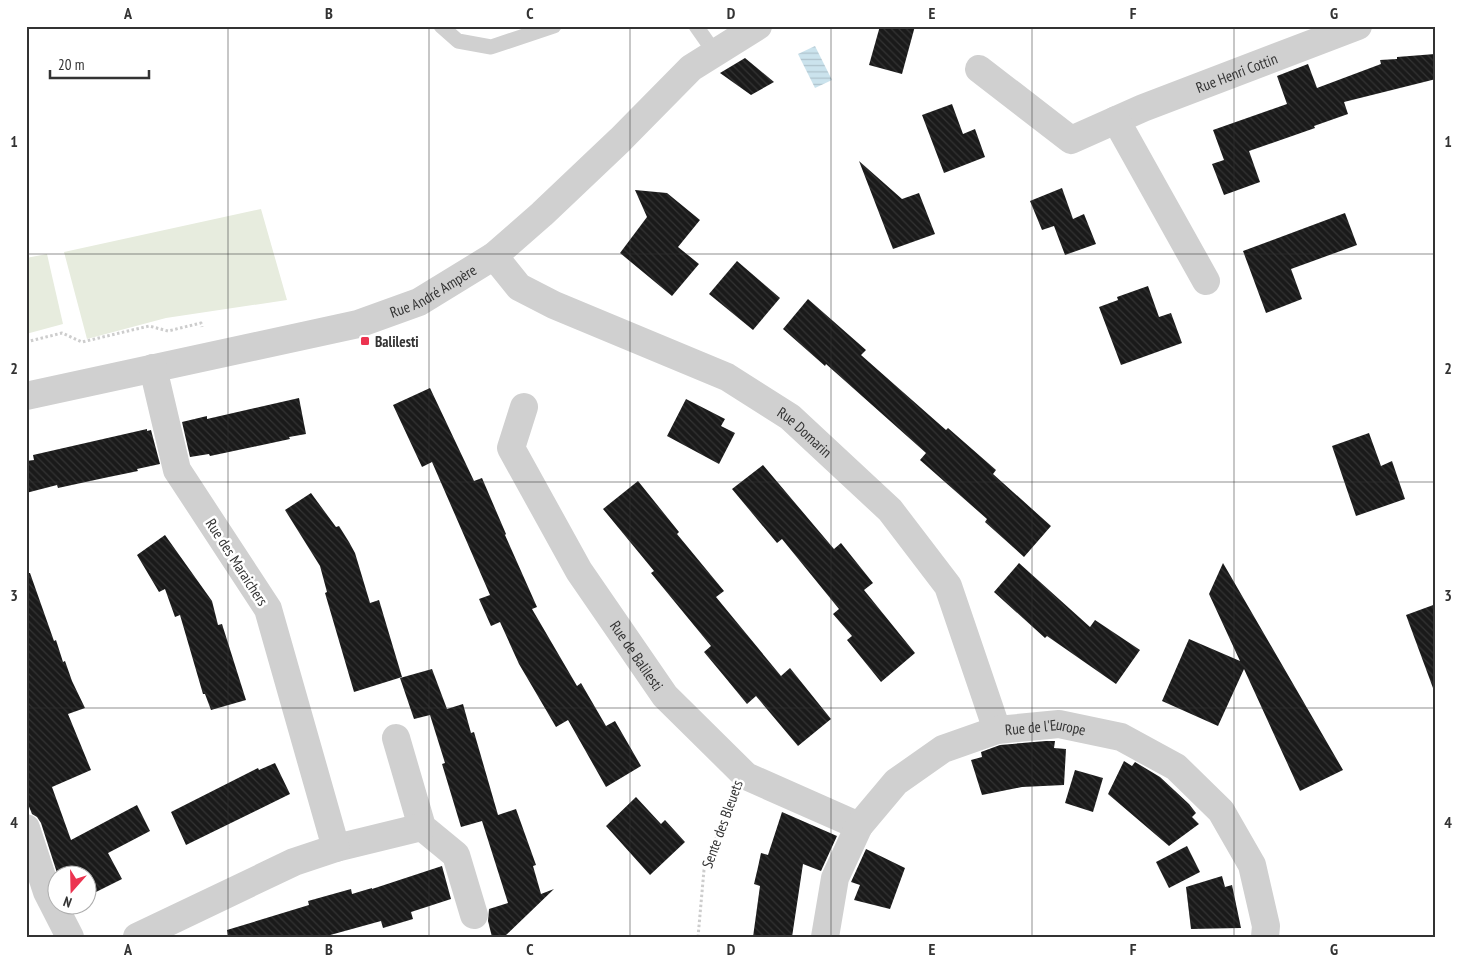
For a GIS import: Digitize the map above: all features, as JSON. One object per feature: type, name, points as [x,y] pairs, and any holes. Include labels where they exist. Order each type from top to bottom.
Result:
[{"type":"street","name":"Rue André Ampère","points":[[26,396],[358,324],[419,302],[494,256],[592,167],[691,68],[758,26]]},
{"type":"street","name":"Rue Henri Cottin","points":[[979,69],[1071,140],[1153,104],[1358,26]]},
{"type":"street","points":[[1116,120],[1206,281]]},
{"type":"street","name":"Rue Domarin","points":[[494,256],[519,287],[554,305],[727,377],[790,417],[890,510],[948,586],[997,730]]},
{"type":"street","name":"Rue des Maraichers","points":[[153,368],[177,470],[268,609],[336,848]]},
{"type":"street","name":"Rue de Balilesti","points":[[524,407],[511,448],[579,571],[665,696],[746,776],[860,826]]},
{"type":"street","name":"Rue de l'Europe","points":[[825,937],[835,878],[860,826],[896,782],[943,749],[997,730],[1059,724],[1120,738],[1176,767],[1221,811],[1252,865],[1266,926],[1265,937]]},
{"type":"street","points":[[396,738],[422,827],[456,855],[474,915]]},
{"type":"street","points":[[137,937],[294,862],[336,848],[422,827]]},
{"type":"street","points":[[26,828],[47,892],[70,937]]},
{"type":"lane","points":[[441,26],[458,41],[491,47],[554,26]]},
{"type":"lane","points":[[696,26],[715,53]]},
{"type":"path","points":[[26,342],[62,333],[82,342],[149,326],[168,331],[201,323],[202,332]]},
{"type":"path","name":"Sente des Bleuets","points":[[698,937],[704,870],[741,771]]},
{"type":"shaded area","points":[[261,209],[287,300],[166,318],[87,339],[64,252]]},
{"type":"shaded area","points":[[47,254],[63,324],[26,334],[26,258]]},
{"type":"water","points":[[815,46],[832,80],[815,88],[798,54]]},
{"type":"building","points":[[880,26],[915,26],[902,74],[869,65]]},
{"type":"building","points":[[1435,54],[1436,79],[1344,102],[1348,114],[1314,126],[1315,128],[1249,151],[1260,182],[1224,195],[1212,164],[1224,160],[1213,130],[1287,104],[1277,76],[1308,64],[1317,88],[1381,64],[1380,60]]},
{"type":"building","points":[[745,58],[774,82],[751,95],[720,73]]},
{"type":"building","points":[[952,104],[963,134],[975,129],[985,157],[944,173],[922,115]]},
{"type":"building","points":[[859,161],[902,199],[919,193],[935,234],[893,249]]},
{"type":"building","points":[[1062,188],[1073,219],[1084,214],[1096,244],[1065,255],[1054,226],[1042,230],[1030,201]]},
{"type":"building","points":[[635,190],[667,193],[700,220],[678,247],[699,264],[672,296],[620,253],[647,217]]},
{"type":"building","points":[[1345,213],[1357,245],[1291,269],[1302,299],[1266,313],[1243,251]]},
{"type":"building","points":[[737,261],[780,298],[753,330],[709,294]]},
{"type":"building","points":[[1148,286],[1159,317],[1171,313],[1182,343],[1121,365],[1099,307],[1118,300],[1117,297]]},
{"type":"building","points":[[808,299],[866,350],[861,355],[946,430],[948,428],[996,470],[993,474],[1051,526],[1024,557],[985,522],[987,519],[920,460],[926,453],[826,364],[825,366],[783,329]]},
{"type":"building","points":[[430,388],[474,481],[482,478],[537,607],[532,609],[577,686],[581,683],[606,726],[615,721],[641,766],[606,787],[568,720],[556,727],[519,664],[500,622],[491,626],[479,599],[490,595],[432,462],[422,467],[393,405]]},
{"type":"building","points":[[299,398],[306,434],[210,456],[209,454],[190,457],[182,422],[207,416],[207,419]]},
{"type":"building","points":[[686,399],[725,419],[721,426],[735,433],[719,464],[667,436]]},
{"type":"building","points":[[147,429],[147,431],[151,430],[160,464],[137,469],[138,471],[58,488],[57,485],[26,493],[26,461],[34,460],[33,455]]},
{"type":"building","points":[[1369,433],[1381,466],[1392,461],[1405,499],[1356,516],[1332,446]]},
{"type":"building","points":[[763,465],[834,549],[841,543],[873,583],[864,590],[915,653],[881,682],[847,640],[852,636],[833,614],[839,609],[782,539],[777,543],[732,489]]},
{"type":"building","points":[[638,481],[679,532],[677,534],[724,591],[716,597],[781,676],[790,668],[831,719],[798,746],[756,696],[747,704],[704,652],[711,646],[651,573],[654,571],[603,509]]},
{"type":"building","points":[[311,493],[336,527],[339,526],[355,553],[370,603],[379,600],[402,677],[354,692],[325,593],[327,592],[320,566],[285,510]]},
{"type":"building","points":[[165,535],[212,601],[218,625],[222,624],[246,700],[211,710],[205,694],[203,694],[180,615],[175,617],[165,589],[159,592],[137,555]]},
{"type":"building","points":[[1019,563],[1090,627],[1095,620],[1140,650],[1116,684],[1047,636],[1045,638],[994,592]]},
{"type":"building","points":[[1223,563],[1343,770],[1300,791],[1244,669],[1218,726],[1162,701],[1189,639],[1240,661],[1209,594]]},
{"type":"building","points":[[26,573],[30,573],[54,641],[56,640],[63,662],[65,661],[85,708],[68,714],[91,770],[52,787],[71,840],[137,805],[150,831],[108,853],[122,879],[98,891],[98,866],[55,866],[41,823],[32,814],[26,799]]},
{"type":"building","points":[[1436,604],[1436,688],[1433,688],[1406,615]]},
{"type":"building","points":[[432,669],[447,709],[463,704],[471,733],[474,732],[498,815],[516,809],[536,865],[533,866],[541,894],[554,889],[504,937],[492,937],[488,921],[489,909],[508,903],[482,821],[461,827],[442,764],[445,763],[430,715],[414,719],[400,678]]},
{"type":"building","points":[[1055,741],[1054,748],[1066,749],[1064,785],[1022,787],[982,795],[971,760],[982,757],[981,752],[1000,745]]},
{"type":"building","points":[[1124,761],[1132,766],[1135,762],[1160,777],[1189,804],[1196,813],[1192,817],[1199,824],[1169,846],[1108,794]]},
{"type":"building","points":[[275,763],[290,794],[186,845],[171,812],[258,768],[259,770]]},
{"type":"building","points":[[1075,770],[1103,778],[1093,812],[1065,803]]},
{"type":"building","points":[[636,797],[661,824],[665,820],[685,842],[650,875],[606,826]]},
{"type":"building","points":[[782,812],[837,836],[821,871],[803,864],[792,937],[753,937],[760,886],[754,884],[761,853],[768,855]]},
{"type":"building","points":[[1187,846],[1200,872],[1169,888],[1156,862]]},
{"type":"building","points":[[866,849],[905,868],[890,909],[854,900],[860,885],[851,882]]},
{"type":"building","points":[[442,866],[451,899],[411,912],[413,919],[383,928],[381,921],[323,937],[228,937],[227,930],[309,905],[308,901],[351,889],[352,894],[372,889]]},
{"type":"building","points":[[1222,876],[1225,887],[1232,885],[1241,928],[1191,929],[1186,887]]},
{"type":"place","name":"Balilesti","points":[[365,341]]}]
